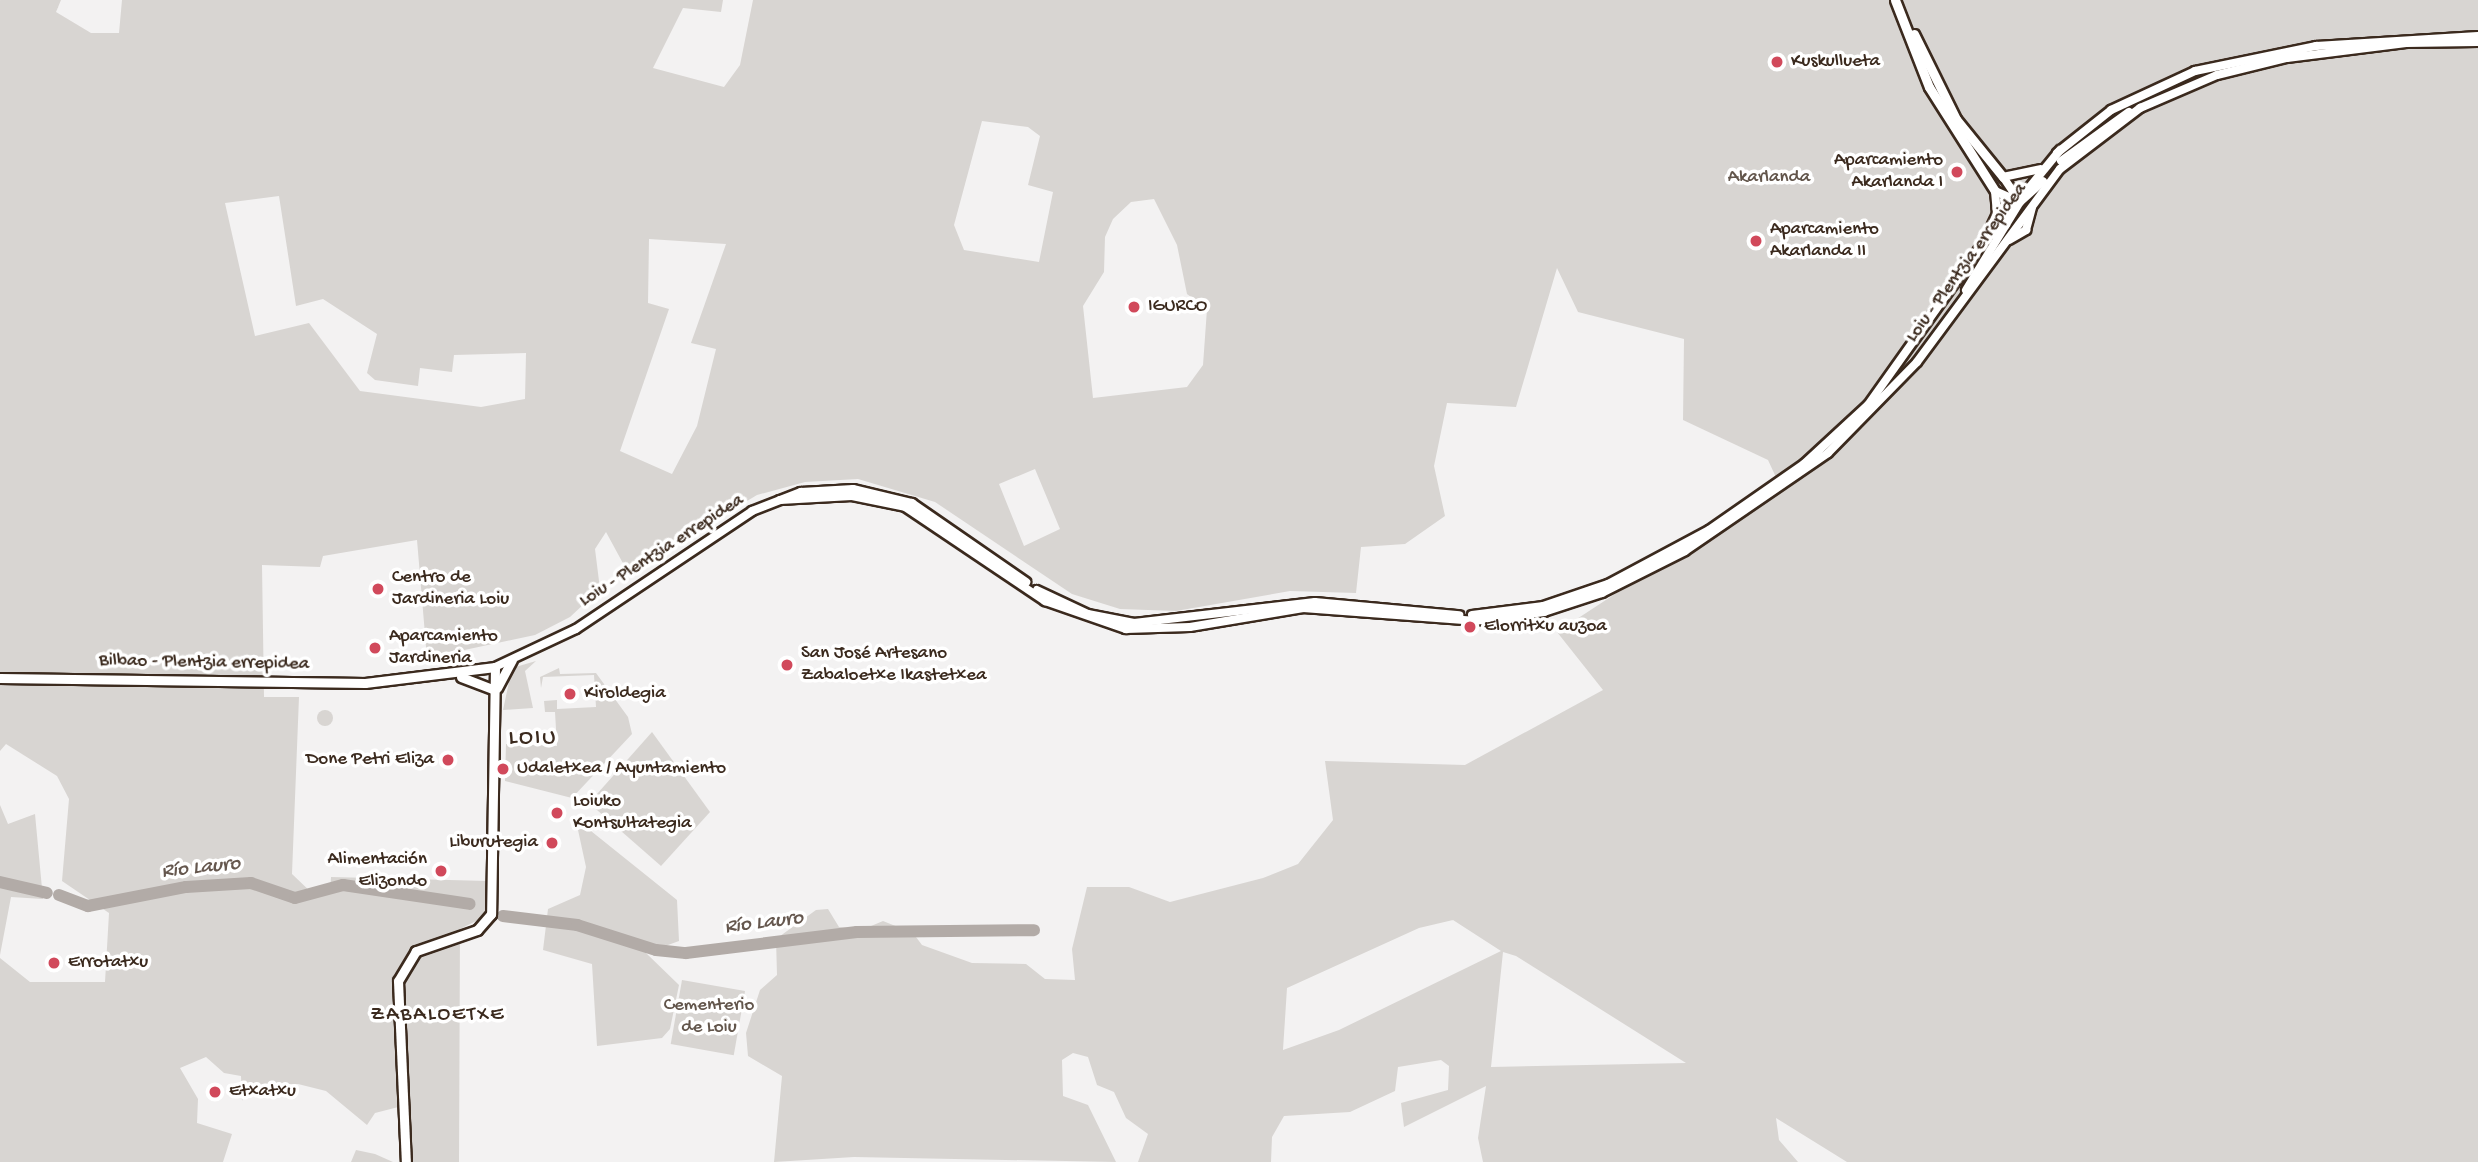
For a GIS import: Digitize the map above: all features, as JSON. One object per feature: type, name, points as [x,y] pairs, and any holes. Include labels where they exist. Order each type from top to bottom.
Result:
[{"type":"main road","points":[[1896,0],[1956,119],[2019,201]]},
{"type":"main road","points":[[1896,0],[1929,87],[1995,191],[1997,214],[1979,249]]},
{"type":"main road","points":[[2003,177],[2030,176],[2111,110],[2175,77],[2316,46],[2478,36]]},
{"type":"main road","name":"Loiu - Plentzia errepidea","points":[[407,681],[456,676],[495,667],[576,629],[728,525],[780,500],[852,496],[905,507],[1045,601],[1126,629],[1190,627],[1324,607],[1495,617],[1529,613],[1638,576],[1795,479],[1877,407],[1966,293],[2034,199],[2080,150],[2140,108],[2217,75],[2287,58],[2406,43],[2478,42]]},
{"type":"main road","points":[[1966,293],[1967,281],[2019,201],[2097,130],[2140,108]]},
{"type":"main road","points":[[1529,613],[1632,573],[1804,464],[1868,405],[1979,249],[2060,150]]},
{"type":"main road","points":[[1995,191],[2019,201]]},
{"type":"main road","points":[[1990,259],[2016,231],[2026,230],[2034,199]]},
{"type":"main road","points":[[495,691],[512,660]]},
{"type":"main road","points":[[406,1162],[400,973],[423,946],[484,925],[494,892],[495,667]]},
{"type":"main road","points":[[456,676],[495,691]]},
{"type":"main road","name":"Bilbao - Plentzia errepidea","points":[[0,678],[407,681]]},
{"type":"green space","name":"Akarlanda","points":[[0,0],[61,0],[56,12],[91,33],[119,33],[122,0],[723,0],[721,12],[683,8],[653,68],[724,87],[740,65],[753,0],[2478,0],[2478,1162],[1847,1162],[1776,1118],[1779,1140],[1798,1162],[1483,1162],[1478,1138],[1486,1086],[1404,1127],[1401,1103],[1448,1090],[1449,1066],[1441,1060],[1398,1067],[1395,1091],[1350,1112],[1284,1116],[1272,1137],[1271,1162],[1138,1162],[1148,1134],[1126,1118],[1114,1092],[1097,1085],[1088,1057],[1073,1053],[1062,1060],[1063,1096],[1088,1105],[1116,1162],[854,1157],[774,1162],[782,1076],[748,1056],[746,1033],[760,990],[777,975],[776,939],[816,910],[828,909],[839,927],[864,929],[883,921],[913,933],[922,945],[972,963],[1026,964],[1045,979],[1075,980],[1072,949],[1087,887],[1129,887],[1170,902],[1263,878],[1298,864],[1333,820],[1325,761],[1465,765],[1603,690],[1557,632],[1780,486],[1768,460],[1683,420],[1684,339],[1578,312],[1557,268],[1516,407],[1447,403],[1434,466],[1445,516],[1405,544],[1361,547],[1356,593],[1290,591],[1176,611],[1120,609],[1072,594],[935,502],[858,479],[805,482],[757,495],[636,568],[625,567],[606,532],[595,549],[600,589],[570,617],[535,635],[427,658],[417,540],[323,556],[320,567],[262,565],[264,697],[299,697],[292,874],[314,895],[330,894],[331,877],[488,881],[486,916],[460,929],[459,1162],[413,1162],[410,1104],[375,1113],[367,1125],[326,1091],[298,1084],[247,1086],[242,1101],[241,1076],[224,1073],[206,1057],[180,1068],[198,1099],[197,1123],[232,1134],[223,1162],[0,1162],[0,958],[30,982],[105,982],[109,913],[62,881],[69,799],[57,776],[6,744],[0,751]],"holes":[[[982,121],[1028,127],[1040,136],[1028,185],[1053,192],[1039,262],[964,250],[954,225]],[[279,196],[296,306],[323,299],[377,334],[367,373],[375,380],[418,386],[420,368],[452,372],[454,355],[526,353],[525,399],[481,407],[360,391],[309,323],[255,336],[225,203]],[[1154,199],[1177,245],[1187,294],[1207,309],[1203,365],[1187,387],[1093,398],[1083,306],[1104,272],[1105,237],[1113,219],[1131,202]],[[649,239],[726,244],[691,343],[716,349],[697,426],[672,474],[620,451],[669,309],[648,303]],[[1035,469],[1060,529],[1024,546],[999,484]],[[1453,920],[1501,951],[1339,1030],[1283,1050],[1287,988],[1419,928]],[[1503,952],[1516,956],[1686,1063],[1491,1067]]]},
{"type":"green space","points":[[536,661],[525,671],[533,708],[503,710],[512,668]]},
{"type":"green space","points":[[559,668],[560,674],[596,673],[628,717],[632,734],[572,798],[505,781],[506,744],[557,746],[555,712],[545,712],[544,701],[557,700],[557,709],[596,707],[594,675],[543,677],[541,688],[540,677]]},
{"type":"green space","points":[[322,710],[328,710],[333,718],[331,724],[322,726],[317,721],[317,715]]},
{"type":"green space","points":[[652,732],[710,812],[661,866],[589,803]]},
{"type":"green space","points":[[0,805],[8,824],[35,814],[43,899],[11,897],[0,955]]},
{"type":"green space","points":[[586,827],[677,900],[679,941],[646,953],[679,985],[670,1029],[662,1038],[597,1046],[592,964],[543,950],[548,909],[580,895],[586,867],[578,830]]},
{"type":"green space","name":"Cementerio de Loiu","points":[[682,980],[745,991],[734,1055],[671,1044]]},
{"type":"green space","points":[[356,1150],[375,1154],[393,1162],[351,1162]]},
{"type":"waterway","name":"Río Lauro","points":[[0,882],[47,893]]},
{"type":"waterway","name":"Río Lauro","points":[[59,895],[88,906],[186,887],[251,883],[295,898],[343,885],[470,904]]},
{"type":"waterway","name":"Río Lauro","points":[[503,916],[577,925],[656,950],[686,953],[857,932],[1034,930]]},
{"type":"place","name":"Kuskullueta","points":[[1777,62]]},
{"type":"place","name":"Aparcamiento Akarlanda I","points":[[1957,172]]},
{"type":"place","name":"Aparcamiento Akarlanda II","points":[[1756,241]]},
{"type":"place","name":"IGURCO","points":[[1134,307]]},
{"type":"place","name":"Centro de Jardineria Loiu","points":[[378,589]]},
{"type":"place","name":"Elorritxu auzoa","points":[[1470,627]]},
{"type":"place","name":"Aparcamiento Jardineria","points":[[375,648]]},
{"type":"place","name":"San José Artesano Zabaloetxe Ikastetxea","points":[[787,665]]},
{"type":"place","name":"Kiroldegia","points":[[570,694]]},
{"type":"place","name":"Done Petri Eliza","points":[[448,760]]},
{"type":"place","name":"Udaletxea / Ayuntamiento","points":[[503,769]]},
{"type":"place","name":"Loiuko Kontsultategia","points":[[557,813]]},
{"type":"place","name":"Liburutegia","points":[[552,843]]},
{"type":"place","name":"Alimentación Elizondo","points":[[441,871]]},
{"type":"place","name":"Errotatxu","points":[[54,963]]},
{"type":"place","name":"Etxatxu","points":[[215,1092]]},
{"type":"district","name":"LOIU","points":[[533,739]]},
{"type":"district","name":"ZABALOETXE","points":[[438,1016]]}]
